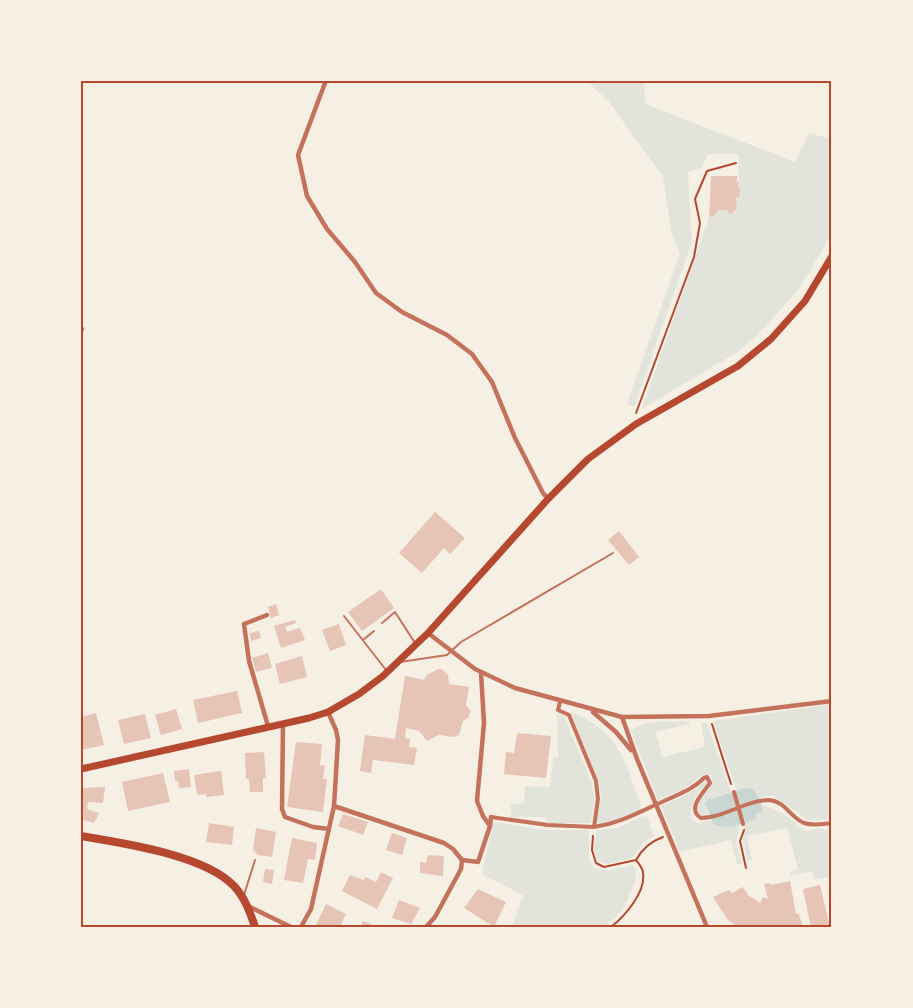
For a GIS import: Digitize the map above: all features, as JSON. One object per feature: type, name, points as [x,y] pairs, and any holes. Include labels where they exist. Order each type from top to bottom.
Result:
[{"type":"main road","points":[[81,769],[328,712],[359,693],[387,672],[428,633],[548,499],[588,459],[636,424],[738,366],[771,339],[805,301],[832,256]]},
{"type":"main road","points":[[81,836],[198,863],[211,869],[232,884],[246,902],[255,927]]},
{"type":"street","points":[[323,81],[325,83],[298,154],[307,196],[327,229],[355,262],[376,293],[402,312],[447,335],[472,354],[492,382],[515,438],[548,499]]},
{"type":"street","points":[[267,615],[244,624],[249,661],[268,726]]},
{"type":"street","points":[[428,633],[482,673],[515,688],[622,717],[709,716],[832,701]]},
{"type":"street","points":[[482,673],[484,723],[477,801],[490,826]]},
{"type":"street","points":[[560,702],[558,710],[569,715],[596,781],[598,799],[594,827]]},
{"type":"street","points":[[591,710],[616,732],[637,759]]},
{"type":"street","points":[[302,927],[311,909],[334,806],[338,740],[328,712]]},
{"type":"street","points":[[622,717],[637,759],[707,927]]},
{"type":"street","points":[[283,723],[282,809],[285,817],[313,827],[329,829]]},
{"type":"street","points":[[334,806],[444,843],[453,849],[462,860],[478,862],[492,817],[548,825],[594,827],[615,824],[684,793],[707,777],[710,783],[694,809],[698,816],[705,818],[760,801],[778,802],[802,823],[812,825],[832,823]]},
{"type":"street","points":[[734,792],[743,824]]},
{"type":"street","points":[[426,927],[435,917],[461,869],[462,860]]},
{"type":"street","points":[[246,902],[291,927]]},
{"type":"lane","points":[[397,663],[441,656],[451,652],[461,642],[613,553]]},
{"type":"lane","points":[[382,623],[395,612],[416,645]]},
{"type":"lane","points":[[344,616],[387,672]]},
{"type":"lane","points":[[363,640],[375,631]]},
{"type":"lane","points":[[246,902],[255,860]]},
{"type":"path","points":[[636,424],[634,419],[637,408],[694,257],[700,223],[695,200],[707,171],[736,163]]},
{"type":"path","points":[[709,716],[734,792]]},
{"type":"path","points":[[743,824],[744,830],[740,841],[746,868]]},
{"type":"path","points":[[594,827],[592,850],[596,863],[604,867],[636,860],[655,840],[668,834]]},
{"type":"path","points":[[611,927],[621,919],[636,897],[643,881],[643,870],[636,860]]},
{"type":"shaded area","points":[[587,81],[644,81],[645,104],[795,162],[809,133],[832,139],[832,230],[798,290],[764,328],[739,351],[642,409],[709,217],[714,216],[718,210],[727,210],[728,213],[737,211],[738,154],[708,154],[701,168],[688,172],[692,242],[634,407],[627,404],[680,253],[672,236],[663,177],[609,102]]},
{"type":"shaded area","points":[[832,704],[832,819],[808,820],[774,796],[759,797],[751,788],[737,791],[713,721]]},
{"type":"shaded area","points":[[571,712],[601,729],[611,739],[625,764],[642,809],[615,822],[596,824],[601,800],[599,783]]},
{"type":"shaded area","points":[[557,713],[564,717],[591,780],[595,800],[591,823],[548,823],[545,817],[511,817],[511,804],[524,803],[525,786],[550,787],[553,758],[558,757]]},
{"type":"shaded area","points":[[689,721],[690,724],[656,732],[662,757],[705,747],[701,723],[707,723],[731,793],[715,797],[705,803],[708,814],[701,816],[696,810],[700,799],[713,783],[711,775],[703,775],[683,790],[658,800],[631,731],[635,727],[649,723]]},
{"type":"shaded area","points":[[705,780],[708,782],[692,804],[692,820],[698,823],[710,820],[724,827],[740,825],[736,843],[742,864],[737,865],[731,840],[680,852],[661,806],[690,793]]},
{"type":"shaded area","points":[[751,788],[759,797],[763,811],[756,814],[756,819],[729,827],[713,824],[705,803],[708,800]]},
{"type":"shaded area","points":[[761,804],[784,814],[806,831],[819,828],[832,831],[832,877],[814,879],[813,871],[791,875],[790,872],[798,869],[787,828],[747,836],[752,860],[748,862],[742,837],[745,823],[756,819],[756,814],[763,811]]},
{"type":"shaded area","points":[[647,816],[654,836],[643,843],[632,858],[608,864],[598,861],[594,850],[597,830],[618,828]]},
{"type":"shaded area","points":[[493,822],[546,830],[589,830],[589,858],[593,867],[607,870],[632,865],[636,869],[635,882],[625,906],[604,927],[512,927],[523,895],[482,874]]},
{"type":"building","points":[[711,176],[737,176],[738,187],[740,187],[739,198],[736,197],[737,208],[733,213],[718,210],[714,216],[709,217]]},
{"type":"building","points":[[435,512],[465,538],[450,554],[444,548],[422,573],[399,553]]},
{"type":"building","points":[[619,531],[639,557],[629,565],[608,540]]},
{"type":"building","points":[[381,589],[394,608],[362,631],[348,612]]},
{"type":"building","points":[[276,604],[279,615],[271,618],[268,607]]},
{"type":"building","points":[[295,620],[296,623],[285,627],[287,632],[300,628],[305,640],[281,648],[274,626]]},
{"type":"building","points":[[339,624],[346,645],[330,651],[322,630]]},
{"type":"building","points":[[259,631],[261,638],[251,641],[250,633]]},
{"type":"building","points":[[268,653],[272,668],[256,672],[252,658]]},
{"type":"building","points":[[302,656],[307,677],[280,684],[275,664]]},
{"type":"building","points":[[442,669],[448,675],[449,684],[469,687],[466,705],[471,711],[468,718],[463,721],[459,735],[454,737],[439,735],[427,741],[419,731],[406,728],[405,738],[410,739],[409,747],[417,748],[414,765],[373,760],[371,773],[360,771],[365,735],[395,739],[405,676],[424,680],[427,675]]},
{"type":"building","points":[[237,691],[242,713],[198,723],[193,700]]},
{"type":"building","points":[[176,709],[182,729],[161,735],[155,715]]},
{"type":"building","points":[[96,713],[104,745],[81,750],[81,717]]},
{"type":"building","points":[[145,714],[151,738],[124,744],[118,720]]},
{"type":"building","points":[[517,733],[551,736],[546,778],[504,774],[506,752],[514,753]]},
{"type":"building","points":[[296,742],[322,744],[320,765],[325,766],[323,779],[327,779],[323,812],[287,807]]},
{"type":"building","points":[[264,752],[266,778],[263,778],[263,792],[250,792],[249,779],[246,779],[245,753]]},
{"type":"building","points":[[189,769],[191,787],[179,788],[178,781],[175,781],[174,771]]},
{"type":"building","points":[[221,771],[224,795],[206,797],[206,794],[197,795],[194,775]]},
{"type":"building","points":[[163,773],[170,802],[128,811],[122,782]]},
{"type":"building","points":[[105,787],[103,803],[88,802],[87,809],[99,813],[94,823],[81,819],[83,788]]},
{"type":"building","points":[[343,814],[368,822],[363,835],[338,826]]},
{"type":"building","points":[[209,823],[234,827],[232,845],[206,842]]},
{"type":"building","points":[[256,828],[276,832],[272,857],[258,855],[253,850]]},
{"type":"building","points":[[392,833],[407,838],[402,855],[386,850]]},
{"type":"building","points":[[292,838],[317,843],[315,860],[308,859],[303,883],[284,880]]},
{"type":"building","points":[[428,855],[444,856],[443,876],[420,873],[420,862],[426,863]]},
{"type":"building","points":[[265,869],[274,870],[272,884],[263,882]]},
{"type":"building","points":[[381,872],[393,878],[377,909],[342,891],[350,875],[364,880],[365,877],[376,882]]},
{"type":"building","points":[[790,881],[796,914],[799,914],[803,927],[738,927],[728,920],[713,897],[729,890],[732,893],[743,887],[748,895],[760,903],[763,897],[768,899],[764,884]]},
{"type":"building","points":[[820,885],[830,927],[811,927],[803,889]]},
{"type":"building","points":[[478,889],[506,902],[494,927],[464,908]]},
{"type":"building","points":[[399,900],[420,908],[411,924],[392,918]]},
{"type":"building","points":[[326,904],[346,914],[340,927],[315,927]]},
{"type":"building","points":[[363,921],[378,927],[360,927]]}]
